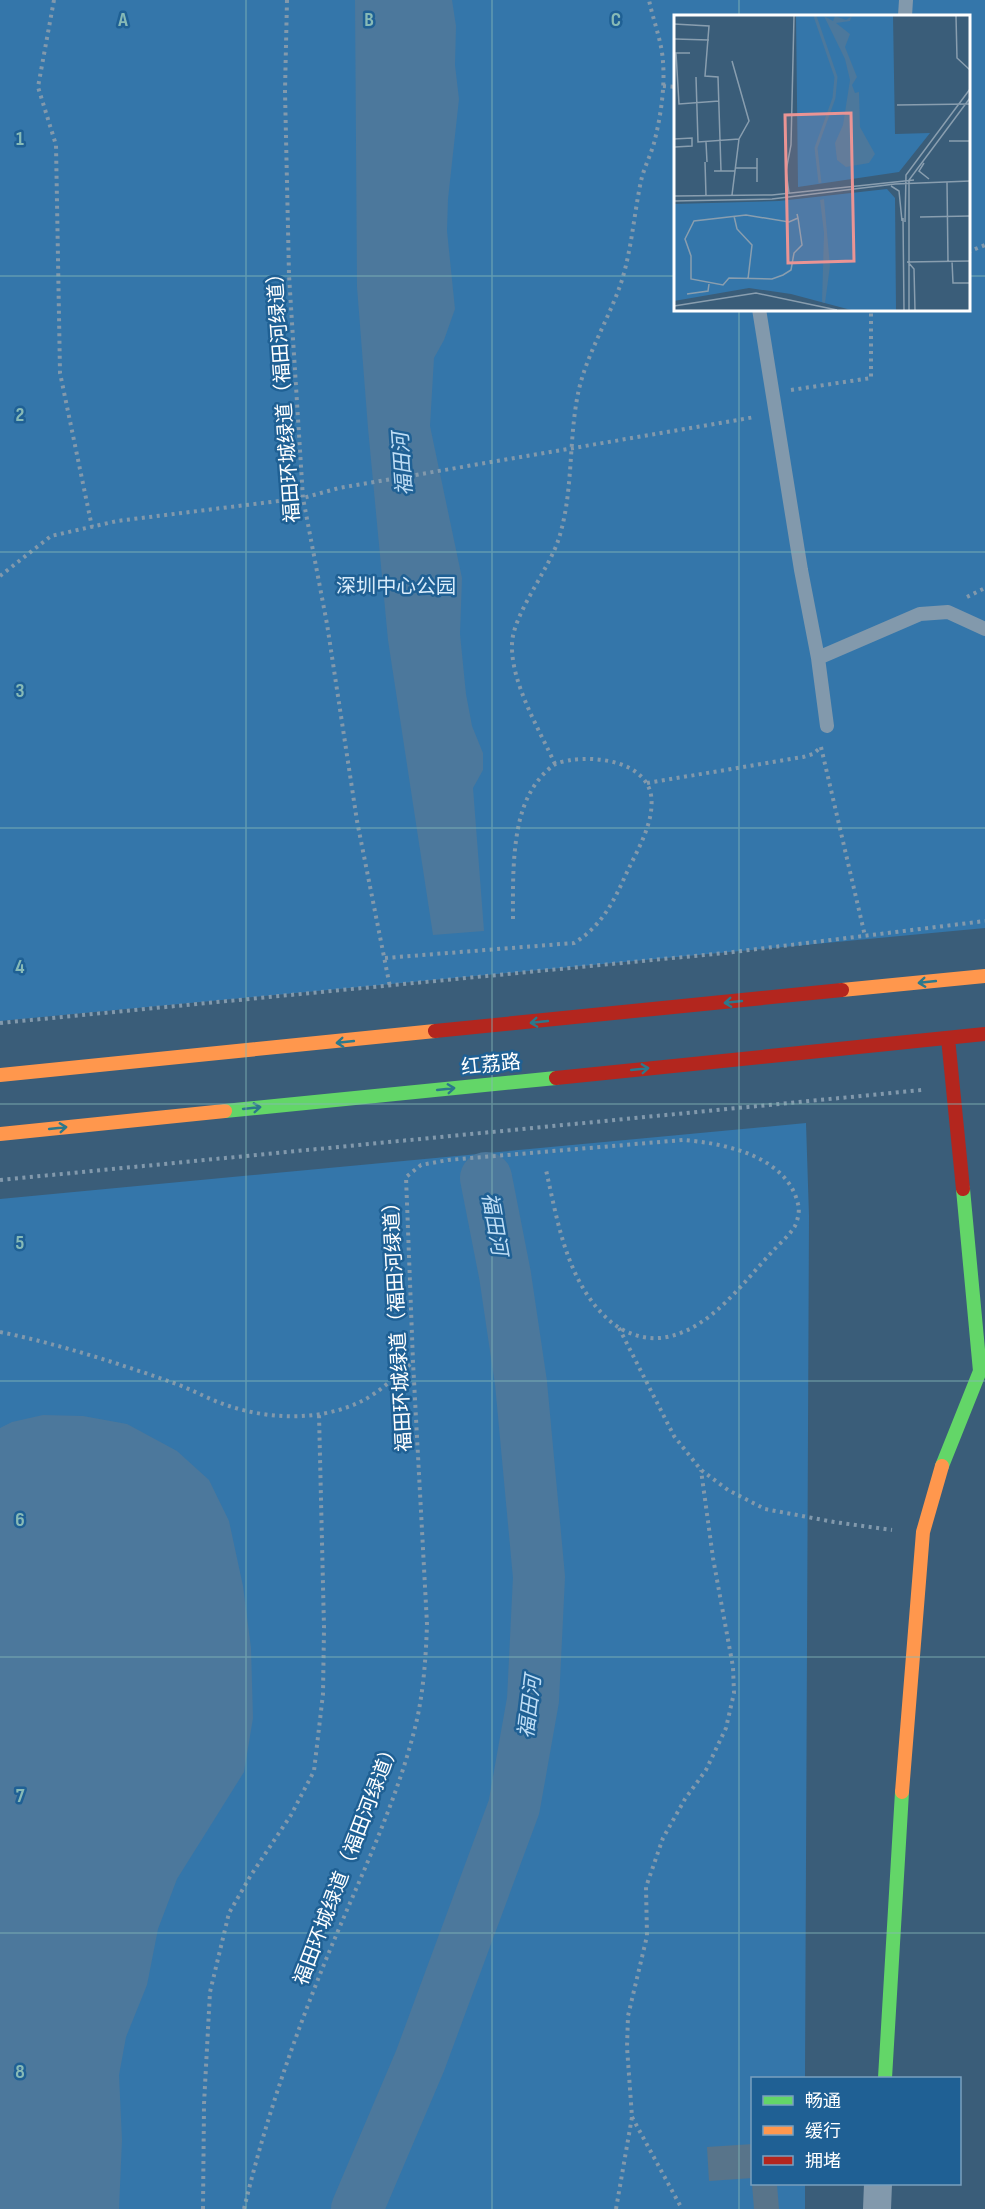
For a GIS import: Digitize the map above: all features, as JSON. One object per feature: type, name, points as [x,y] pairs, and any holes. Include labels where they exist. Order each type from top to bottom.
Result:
[{"type":"main road","name":"红荔路","points":[[0,1075],[985,976]]},
{"type":"main road","name":"红荔路","points":[[0,1134],[985,1034]]},
{"type":"main road","points":[[885,2077],[905,1747],[923,1532],[942,1467],[980,1371],[948,1038]]},
{"type":"street","points":[[877,2209],[878,2185]]},
{"type":"lane","points":[[904,15],[906,0]]},
{"type":"lane","points":[[759,310],[801,570],[818,658],[826,726]]},
{"type":"lane","points":[[818,658],[920,614],[948,612],[985,629]]},
{"type":"path","points":[[54,0],[38,87],[56,145],[60,373],[92,526]]},
{"type":"path","name":"福田环城绿道（福田河绿道）","points":[[286,0],[285,91],[289,275],[303,498],[327,624],[357,821],[390,987]]},
{"type":"path","points":[[555,764],[519,686],[513,666],[512,643],[520,616],[547,568],[559,538],[566,504],[579,389],[598,335],[622,281],[633,236],[641,179],[655,139],[663,86],[663,61],[649,0]]},
{"type":"path","points":[[663,86],[674,87]]},
{"type":"path","points":[[970,252],[985,245]]},
{"type":"path","points":[[773,392],[871,378],[871,310]]},
{"type":"path","points":[[0,576],[51,536],[92,526],[303,498],[339,488],[704,424],[751,418]]},
{"type":"path","points":[[826,726],[821,747],[865,936]]},
{"type":"path","points":[[647,783],[803,757],[813,754],[821,747]]},
{"type":"path","points":[[385,958],[574,943],[586,936],[595,928],[614,901],[644,836],[651,805],[647,783],[638,774],[626,766],[611,761],[580,759],[555,764],[530,793],[515,854],[513,922]]},
{"type":"path","points":[[0,1023],[725,953],[985,921]]},
{"type":"path","points":[[0,1180],[953,1086]]},
{"type":"path","name":"福田环城绿道（福田河绿道）","points":[[244,2209],[282,2074],[324,1964],[387,1812],[418,1716],[426,1667],[427,1624],[406,1176],[421,1165],[448,1160],[683,1140],[710,1142],[757,1157],[786,1181],[799,1205],[799,1215],[789,1235],[712,1313],[688,1329],[671,1336],[645,1338],[619,1328],[610,1321],[586,1292],[570,1263],[546,1170]]},
{"type":"path","points":[[619,1328],[674,1436],[701,1470],[728,1490],[765,1509],[834,1522],[923,1532]]},
{"type":"path","points":[[0,1332],[60,1345],[176,1384],[240,1409],[290,1416],[320,1414],[363,1401],[413,1362]]},
{"type":"path","points":[[203,2209],[204,2104],[210,1992],[229,1913],[250,1875],[291,1815],[314,1771],[323,1694],[324,1650],[320,1414]]},
{"type":"path","points":[[616,2209],[632,2117],[627,2047],[628,2016],[647,1936],[646,1887],[663,1838],[685,1799],[706,1770],[726,1728],[734,1693],[734,1667],[713,1558],[701,1470]]},
{"type":"path","points":[[632,2117],[682,2209]]},
{"type":"green space","name":"深圳中心公园","points":[[0,0],[985,0],[985,928],[0,1021]]},
{"type":"green space","points":[[806,1123],[809,1216],[805,2077],[751,2077],[751,2185],[805,2185],[805,2209],[0,2209],[0,1199]]},
{"type":"water","points":[[355,0],[452,0],[456,26],[455,65],[459,99],[448,199],[447,231],[455,309],[444,340],[434,358],[430,426],[462,578],[460,634],[466,694],[472,726],[483,753],[483,770],[473,788],[484,931],[433,935],[388,640],[357,287]]},
{"type":"water","points":[[43,1415],[83,1416],[127,1424],[177,1451],[209,1480],[229,1521],[243,1586],[251,1648],[253,1718],[244,1772],[177,1879],[158,1929],[147,1985],[126,2037],[119,2075],[122,2140],[119,2209],[0,2209],[0,1428],[12,1422]]},
{"type":"building","points":[[751,2144],[751,2178],[709,2181],[707,2147]]},
{"type":"building","points":[[752,2185],[777,2185],[779,2209],[754,2209]]},
{"type":"waterway","name":"福田河","points":[[357,2209],[420,2061],[514,1807],[533,1700],[539,1577],[521,1383],[505,1275],[486,1178]]},
{"type":"traffic: fast","points":[[225,1111],[556,1078]]},
{"type":"traffic: fast","points":[[942,1466],[980,1371],[963,1189]]},
{"type":"traffic: fast","points":[[885,2077],[902,1792]]},
{"type":"traffic: slow","points":[[842,990],[985,976]]},
{"type":"traffic: slow","points":[[0,1075],[435,1031]]},
{"type":"traffic: slow","points":[[0,1134],[225,1111]]},
{"type":"traffic: slow","points":[[902,1792],[923,1532],[942,1466]]},
{"type":"traffic: jam","points":[[435,1031],[842,990]]},
{"type":"traffic: jam","points":[[556,1078],[985,1034]]},
{"type":"traffic: jam","points":[[948,1038],[963,1189]]}]
